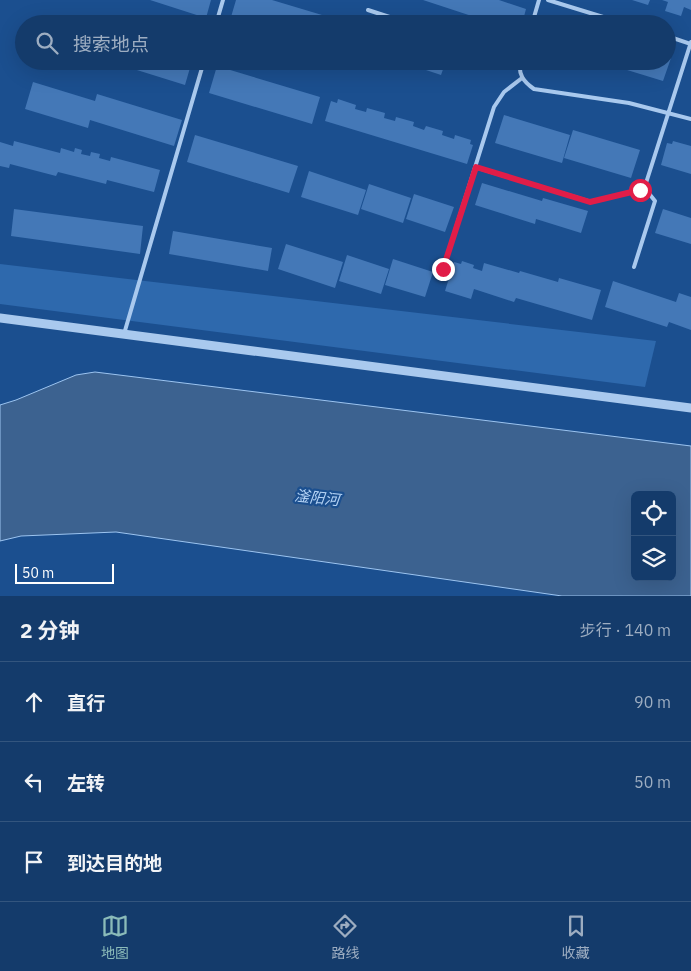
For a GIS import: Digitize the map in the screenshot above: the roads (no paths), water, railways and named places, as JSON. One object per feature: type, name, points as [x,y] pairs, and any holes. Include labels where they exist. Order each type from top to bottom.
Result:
[{"type":"street","points":[[0,318],[691,408]]},
{"type":"lane","points":[[219,15],[223,0]]},
{"type":"lane","points":[[535,15],[539,0]]},
{"type":"lane","points":[[548,0],[597,15]]},
{"type":"lane","points":[[368,10],[383,15]]},
{"type":"lane","points":[[476,167],[590,202],[640,190],[646,183],[691,43],[676,39]]},
{"type":"lane","points":[[124,334],[201,70]]},
{"type":"lane","points":[[520,70],[522,78],[534,89],[629,103],[691,119]]},
{"type":"lane","points":[[443,269],[494,107],[504,92],[522,78]]},
{"type":"lane","points":[[634,267],[655,201],[643,186]]},
{"type":"water","name":"滏阳河","points":[[95,372],[691,446],[691,596],[562,596],[116,532],[21,536],[0,541],[0,405],[76,375]]}]
